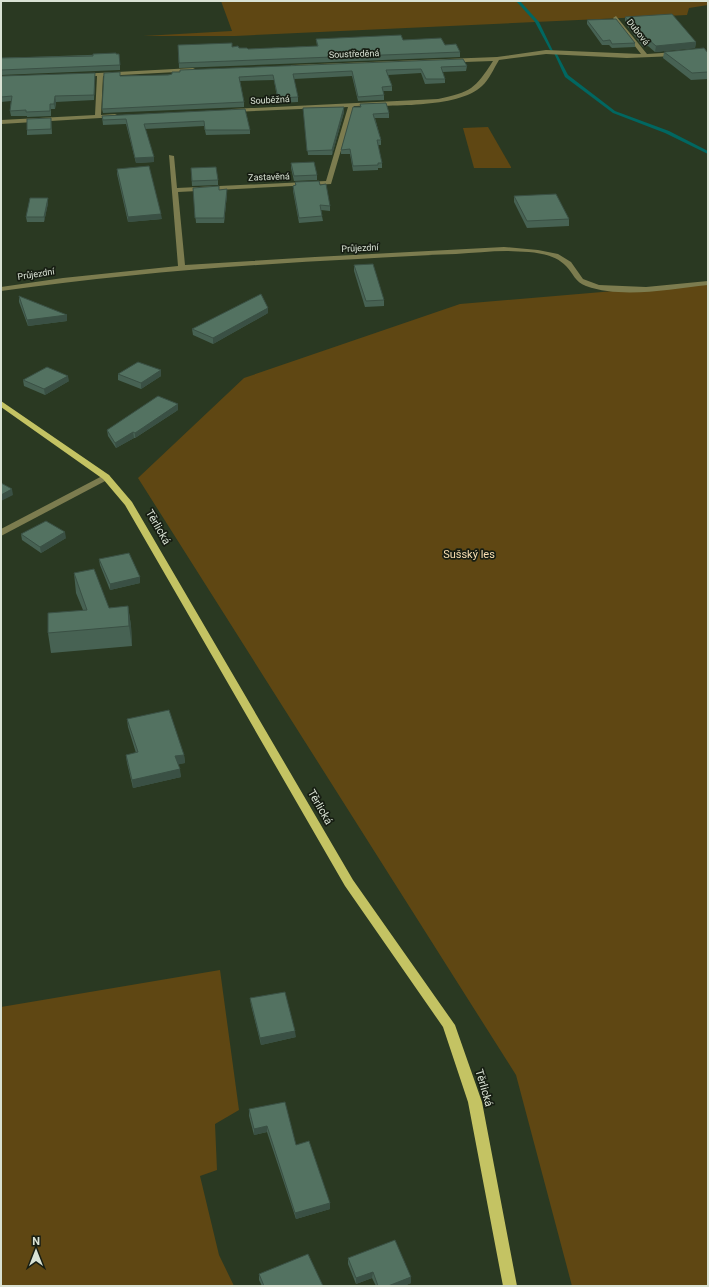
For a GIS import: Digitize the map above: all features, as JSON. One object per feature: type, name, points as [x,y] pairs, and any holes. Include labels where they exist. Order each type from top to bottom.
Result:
[{"type":"main road","name":"Těrlická","points":[[1,403],[106,477],[129,504],[349,883],[449,1025],[475,1102],[510,1286]]},
{"type":"street","name":"Dubová","points":[[616,18],[646,56]]},
{"type":"street","name":"Soustředěná","points":[[290,66],[497,58],[546,52],[646,56],[680,54]]},
{"type":"street","name":"Souběžná","points":[[227,110],[438,101],[462,96],[480,85],[497,58]]},
{"type":"street","points":[[77,75],[202,70]]},
{"type":"street","points":[[98,116],[100,74]]},
{"type":"street","name":"Zastavěná","points":[[175,190],[329,183],[351,105]]},
{"type":"street","points":[[1,122],[121,115]]},
{"type":"street","points":[[171,156],[182,267]]},
{"type":"street","name":"Průjezdní","points":[[1,288],[55,280],[182,267],[504,249],[554,256],[568,264],[576,275],[585,283],[599,288],[615,289],[668,287],[708,283]]},
{"type":"street","points":[[1,533],[106,477]]},
{"type":"green space","points":[[221,1],[708,1],[708,5],[689,8],[687,15],[235,36],[143,36],[232,31]]},
{"type":"green space","points":[[488,127],[511,168],[474,168],[463,128]]},
{"type":"green space","name":"Sušský les","points":[[708,283],[708,1286],[572,1286],[516,1075],[138,478],[244,378],[460,304]]},
{"type":"green space","points":[[220,970],[239,1110],[215,1124],[217,1170],[200,1176],[219,1255],[234,1286],[1,1286],[1,1007]]},
{"type":"building","points":[[672,14],[696,42],[656,46],[649,40],[644,41],[625,17]]},
{"type":"building","points":[[616,19],[635,43],[612,44],[610,40],[603,41],[587,20]]},
{"type":"building","points":[[401,35],[403,40],[441,38],[445,45],[456,44],[460,52],[179,63],[178,45],[232,43],[232,47],[238,46],[239,48],[248,49],[318,46],[316,39]]},
{"type":"building","points":[[704,48],[708,53],[708,72],[692,73],[664,52]]},
{"type":"building","points":[[93,54],[119,54],[120,65],[1,70],[1,58],[93,56]]},
{"type":"building","points":[[463,59],[467,66],[441,67],[445,79],[426,79],[421,69],[386,70],[392,86],[382,87],[384,95],[358,97],[352,71],[293,74],[298,97],[278,98],[273,75],[239,77],[244,102],[102,109],[104,73],[120,72],[120,76],[168,75],[172,74],[172,72],[180,72],[180,70]]},
{"type":"building","points":[[95,73],[94,95],[55,96],[54,104],[50,104],[50,111],[10,111],[12,96],[1,97],[1,76]]},
{"type":"building","points":[[386,103],[389,113],[373,114],[381,140],[377,140],[382,163],[378,163],[378,165],[353,166],[350,149],[341,150],[353,107],[361,107],[360,104]]},
{"type":"building","points":[[344,107],[332,150],[307,151],[303,108]]},
{"type":"building","points":[[245,109],[250,130],[205,130],[204,121],[144,124],[154,157],[135,158],[126,119],[103,120],[102,116]]},
{"type":"building","points":[[51,118],[51,129],[27,130],[27,119]]},
{"type":"building","points":[[314,162],[317,175],[294,176],[291,163]]},
{"type":"building","points":[[149,166],[161,214],[128,217],[117,169]]},
{"type":"building","points":[[216,167],[218,180],[192,181],[191,168]]},
{"type":"building","points":[[319,181],[320,185],[326,184],[330,206],[320,205],[322,216],[299,218],[293,186],[296,185],[295,182]]},
{"type":"building","points":[[219,186],[219,190],[227,189],[224,218],[195,218],[193,188]]},
{"type":"building","points":[[556,194],[569,219],[527,221],[514,196]]},
{"type":"building","points":[[30,198],[48,198],[44,217],[26,217]]},
{"type":"building","points":[[373,264],[384,300],[366,301],[354,265]]},
{"type":"building","points":[[261,294],[268,308],[213,338],[192,329]]},
{"type":"building","points":[[19,296],[67,315],[27,320]]},
{"type":"building","points":[[138,362],[161,370],[141,383],[118,374]]},
{"type":"building","points":[[47,367],[68,376],[44,389],[23,380]]},
{"type":"building","points":[[158,396],[178,404],[135,433],[133,432],[115,443],[107,430]]},
{"type":"building","points":[[1,483],[12,489],[1,495]]},
{"type":"building","points":[[46,521],[65,532],[40,547],[21,534]]},
{"type":"building","points":[[129,553],[140,577],[110,584],[99,559]]},
{"type":"building","points":[[94,569],[109,608],[128,606],[129,626],[48,633],[48,613],[87,610],[74,573]]},
{"type":"building","points":[[169,710],[184,755],[175,756],[180,769],[132,780],[126,755],[138,752],[127,719]]},
{"type":"building","points":[[285,992],[295,1031],[260,1038],[250,998]]},
{"type":"building","points":[[285,1102],[296,1145],[309,1141],[330,1203],[295,1213],[267,1126],[254,1129],[249,1109]]},
{"type":"building","points":[[395,1240],[411,1277],[388,1286],[378,1286],[373,1272],[356,1278],[348,1258]]},
{"type":"building","points":[[308,1254],[323,1286],[264,1286],[259,1274]]},
{"type":"waterway","points":[[518,1],[537,22],[552,50]]},
{"type":"waterway","points":[[555,54],[566,76],[614,112],[667,132],[708,153]]}]
